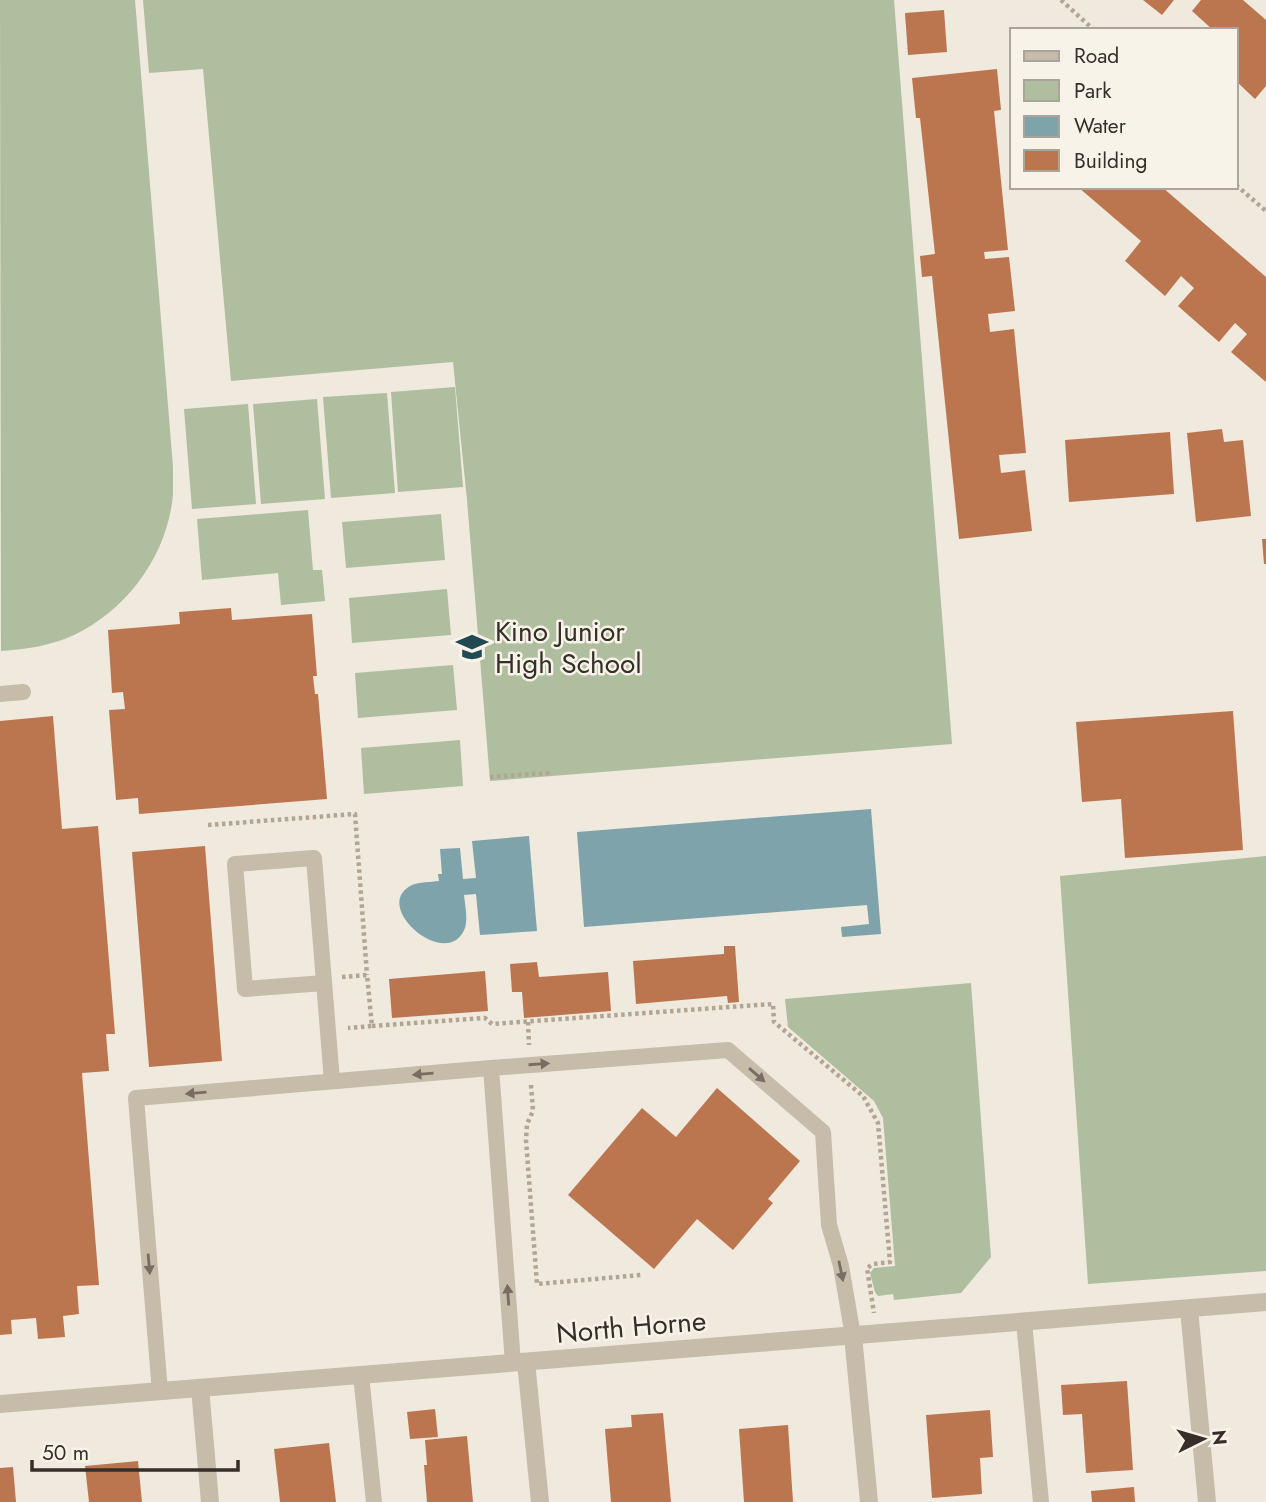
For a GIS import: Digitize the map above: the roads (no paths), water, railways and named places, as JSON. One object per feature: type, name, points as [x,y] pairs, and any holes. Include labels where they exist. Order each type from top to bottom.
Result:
[{"type":"street","name":"North Horne","points":[[0,1404],[1266,1302]]},
{"type":"street","points":[[1189,1309],[1208,1502]]},
{"type":"street","points":[[853,1336],[869,1502]]},
{"type":"street","points":[[520,1363],[540,1502]]},
{"type":"street","points":[[200,1388],[210,1502]]},
{"type":"lane","points":[[0,694],[23,692]]},
{"type":"lane","points":[[324,981],[245,989],[235,864],[314,858],[324,981],[332,1081]]},
{"type":"lane","points":[[160,1392],[135,1098],[491,1068],[728,1050],[823,1132],[829,1225],[841,1266],[853,1336]]},
{"type":"lane","points":[[491,1068],[520,1363]]},
{"type":"lane","points":[[1024,1322],[1041,1502]]},
{"type":"lane","points":[[361,1375],[374,1502]]},
{"type":"water","points":[[871,809],[881,934],[842,937],[841,927],[869,924],[867,905],[584,927],[577,832]]},
{"type":"water","points":[[529,836],[537,931],[480,935],[476,894],[464,895],[466,924],[456,940],[444,943],[429,940],[405,920],[400,907],[401,895],[412,885],[439,881],[438,874],[442,874],[440,849],[460,848],[463,879],[476,878],[472,841]]},
{"type":"place","name":"Kino Junior High School","points":[[472,647]]}]
